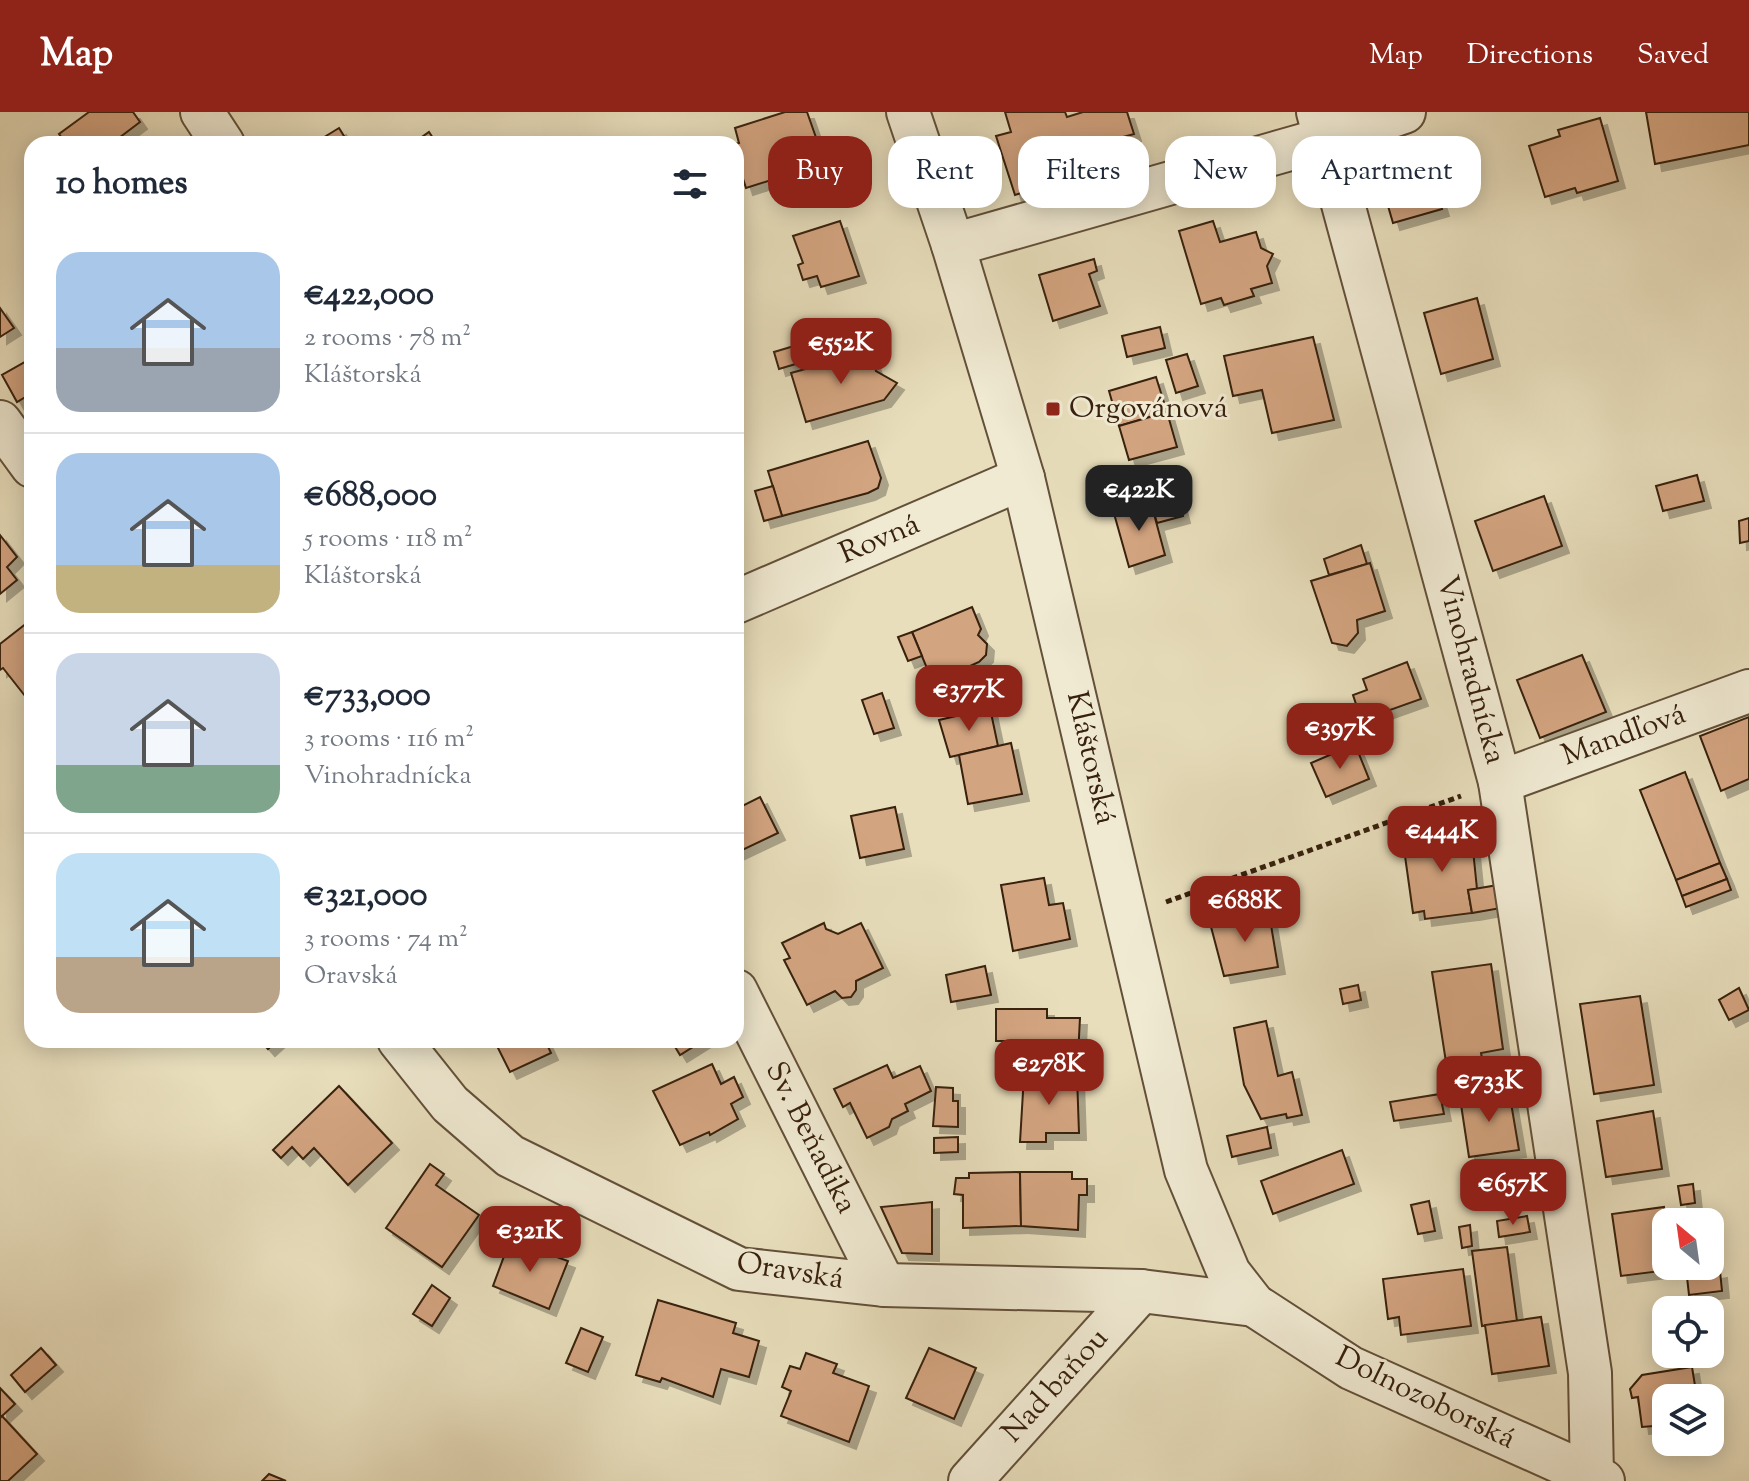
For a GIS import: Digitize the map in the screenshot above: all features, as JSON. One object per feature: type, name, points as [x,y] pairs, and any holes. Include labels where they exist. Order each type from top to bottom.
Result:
[{"type":"street","points":[[202,112],[218,136]]},
{"type":"street","name":"Kláštorská","points":[[908,112],[953,245],[1023,478],[1186,1170],[1229,1273],[1254,1305]]},
{"type":"street","points":[[953,245],[1322,125],[1404,112]]},
{"type":"street","name":"Vinohradnícka","points":[[1322,125],[1500,782],[1590,1373],[1598,1479]]},
{"type":"street","points":[[0,422],[24,455]]},
{"type":"street","name":"Rovná","points":[[744,599],[1023,478]]},
{"type":"street","name":"Mandľová","points":[[1500,782],[1749,691]]},
{"type":"street","name":"Sv. Beňadika","points":[[744,1007],[884,1285]]},
{"type":"street","name":"Oravská","points":[[405,1048],[450,1104],[510,1156],[739,1269],[884,1285],[1141,1291],[1254,1305]]},
{"type":"street","name":"Nad baňou","points":[[970,1481],[1141,1291]]},
{"type":"street","name":"Dolnozoborská","points":[[1254,1305],[1351,1368],[1598,1479]]},
{"type":"path","points":[[1127,916],[1500,782]]},
{"type":"building","points":[[89,112],[133,112],[140,122],[122,136],[59,134]]},
{"type":"building","points":[[785,112],[807,112],[815,136],[768,136],[768,181],[746,188],[744,136],[737,136],[735,128]]},
{"type":"building","points":[[1005,112],[1065,112],[1067,117],[1083,112],[1127,112],[1134,134],[1018,136],[1018,194],[1015,195],[1002,155],[1002,136],[996,136],[1011,132]]},
{"type":"building","points":[[1646,112],[1749,112],[1749,145],[1655,164]]},
{"type":"building","points":[[1600,118],[1618,181],[1577,193],[1575,188],[1545,197],[1529,146],[1560,136],[1558,130]]},
{"type":"building","points":[[339,128],[344,136],[326,136]]},
{"type":"building","points":[[1389,208],[1442,209],[1393,223]]},
{"type":"building","points":[[840,221],[859,276],[821,287],[817,276],[803,280],[798,265],[803,263],[793,236]]},
{"type":"building","points":[[1213,221],[1220,242],[1256,232],[1261,248],[1273,254],[1267,266],[1272,283],[1251,289],[1254,296],[1224,305],[1221,298],[1201,304],[1179,231]]},
{"type":"building","points":[[1094,259],[1097,271],[1089,274],[1100,306],[1053,321],[1039,275]]},
{"type":"building","points":[[1477,298],[1493,359],[1441,374],[1424,313]]},
{"type":"building","points":[[0,308],[14,328],[0,337]]},
{"type":"building","points":[[1160,327],[1165,348],[1127,357],[1122,336]]},
{"type":"building","points":[[1313,337],[1334,420],[1272,433],[1262,390],[1233,396],[1224,356]]},
{"type":"building","points":[[794,346],[799,363],[779,369],[774,352]]},
{"type":"building","points":[[870,351],[876,371],[897,383],[884,400],[806,422],[791,373]]},
{"type":"building","points":[[1187,354],[1198,386],[1176,393],[1166,360]]},
{"type":"building","points":[[24,363],[24,398],[17,402],[2,375]]},
{"type":"building","points":[[1156,377],[1167,412],[1119,426],[1109,391]]},
{"type":"building","points":[[1167,412],[1177,447],[1129,460],[1119,426]]},
{"type":"building","points":[[868,441],[881,478],[878,488],[782,516],[768,471]]},
{"type":"building","points":[[1697,475],[1704,501],[1663,511],[1656,486]]},
{"type":"building","points":[[773,486],[782,516],[764,521],[755,491]]},
{"type":"building","points":[[1177,492],[1183,516],[1157,523],[1150,499]]},
{"type":"building","points":[[1544,496],[1562,546],[1493,571],[1475,521]]},
{"type":"building","points":[[1150,499],[1165,555],[1129,567],[1113,510]]},
{"type":"building","points":[[1749,518],[1749,541],[1740,543],[1739,521]]},
{"type":"building","points":[[0,535],[17,557],[7,567],[17,580],[0,594]]},
{"type":"building","points":[[1361,545],[1367,564],[1329,575],[1324,559]]},
{"type":"building","points":[[1370,563],[1385,611],[1357,620],[1358,633],[1347,646],[1332,643],[1311,581]]},
{"type":"building","points":[[972,607],[981,629],[978,635],[987,644],[986,655],[979,662],[933,683],[912,632]]},
{"type":"building","points":[[24,625],[24,695],[3,668],[0,670],[0,644]]},
{"type":"building","points":[[912,632],[922,656],[908,661],[898,637]]},
{"type":"building","points":[[1582,655],[1606,712],[1540,738],[1517,680]]},
{"type":"building","points":[[1407,662],[1421,699],[1376,715],[1375,710],[1360,716],[1353,695],[1367,690],[1363,679]]},
{"type":"building","points":[[882,693],[894,728],[874,734],[862,700]]},
{"type":"building","points":[[990,708],[998,746],[950,757],[939,720]]},
{"type":"building","points":[[1749,717],[1749,779],[1721,791],[1700,736]]},
{"type":"building","points":[[1011,743],[1022,794],[968,804],[959,755]]},
{"type":"building","points":[[1355,744],[1369,779],[1326,797],[1311,763]]},
{"type":"building","points":[[1685,772],[1720,863],[1676,880],[1640,790]]},
{"type":"building","points":[[760,797],[778,833],[744,849],[744,805]]},
{"type":"building","points":[[895,807],[904,849],[860,858],[851,816]]},
{"type":"building","points":[[1471,830],[1477,889],[1468,890],[1472,913],[1425,919],[1424,911],[1413,913],[1404,849],[1415,847],[1414,838]]},
{"type":"building","points":[[1720,863],[1727,879],[1682,896],[1676,880]]},
{"type":"building","points":[[1044,878],[1049,905],[1063,903],[1070,939],[1013,951],[1001,885]]},
{"type":"building","points":[[1727,879],[1731,890],[1686,907],[1682,896]]},
{"type":"building","points":[[1498,885],[1501,908],[1472,913],[1468,890]]},
{"type":"building","points":[[1269,913],[1278,967],[1224,976],[1210,923]]},
{"type":"building","points":[[824,923],[826,929],[838,934],[861,923],[883,968],[856,981],[856,990],[851,997],[842,998],[835,991],[807,1005],[784,960],[790,958],[782,943]]},
{"type":"building","points":[[1491,964],[1503,1049],[1481,1053],[1484,1069],[1448,1075],[1432,972]]},
{"type":"building","points":[[985,966],[991,995],[951,1002],[946,975]]},
{"type":"building","points":[[1358,985],[1361,1000],[1343,1004],[1340,989]]},
{"type":"building","points":[[1739,988],[1749,1010],[1729,1020],[1719,1000]]},
{"type":"building","points":[[1640,996],[1654,1085],[1594,1094],[1580,1004]]},
{"type":"building","points":[[996,1009],[1047,1009],[1047,1018],[1080,1018],[1077,1076],[1024,1075],[1024,1041],[996,1041]]},
{"type":"building","points":[[1266,1021],[1278,1076],[1292,1072],[1302,1115],[1287,1118],[1286,1114],[1261,1119],[1244,1085],[1234,1028]]},
{"type":"building","points":[[498,1048],[549,1048],[551,1053],[510,1072]]},
{"type":"building","points":[[676,1048],[691,1048],[680,1055]]},
{"type":"building","points":[[712,1064],[721,1084],[734,1077],[743,1097],[731,1104],[738,1119],[710,1135],[709,1132],[680,1145],[653,1091]]},
{"type":"building","points":[[887,1065],[893,1078],[920,1066],[931,1091],[905,1104],[908,1111],[892,1119],[889,1127],[867,1138],[850,1103],[843,1107],[834,1089]]},
{"type":"building","points":[[1024,1075],[1077,1076],[1079,1133],[1046,1133],[1046,1142],[1020,1142]]},
{"type":"building","points":[[339,1086],[392,1143],[348,1185],[314,1148],[303,1159],[292,1147],[281,1158],[273,1150]]},
{"type":"building","points":[[936,1087],[953,1088],[953,1101],[958,1101],[958,1127],[933,1126]]},
{"type":"building","points":[[1509,1091],[1519,1150],[1469,1157],[1460,1098]]},
{"type":"building","points":[[1440,1094],[1444,1114],[1394,1121],[1390,1102]]},
{"type":"building","points":[[1653,1111],[1662,1169],[1606,1177],[1597,1121]]},
{"type":"building","points":[[1267,1127],[1271,1148],[1232,1157],[1227,1136]]},
{"type":"building","points":[[958,1137],[958,1152],[934,1153],[934,1138]]},
{"type":"building","points":[[1342,1150],[1354,1184],[1273,1214],[1261,1181]]},
{"type":"building","points":[[430,1164],[444,1174],[436,1185],[479,1215],[442,1267],[386,1228]]},
{"type":"building","points":[[1020,1172],[1021,1226],[963,1228],[963,1195],[954,1194],[956,1178],[969,1178],[969,1173]]},
{"type":"building","points":[[1020,1172],[1072,1172],[1072,1179],[1087,1179],[1087,1195],[1079,1195],[1078,1230],[1021,1226]]},
{"type":"building","points":[[1693,1184],[1695,1203],[1681,1205],[1678,1186]]},
{"type":"building","points":[[1429,1201],[1435,1231],[1418,1234],[1411,1205]]},
{"type":"building","points":[[932,1202],[932,1254],[902,1253],[881,1207]]},
{"type":"building","points":[[1652,1209],[1652,1272],[1621,1276],[1612,1214]]},
{"type":"building","points":[[1527,1216],[1530,1232],[1499,1237],[1497,1221]]},
{"type":"building","points":[[1470,1225],[1472,1246],[1462,1248],[1459,1227]]},
{"type":"building","points":[[510,1240],[568,1261],[549,1309],[493,1286]]},
{"type":"building","points":[[1507,1247],[1517,1321],[1482,1326],[1472,1251]]},
{"type":"building","points":[[1463,1269],[1471,1326],[1401,1335],[1399,1317],[1388,1319],[1383,1279]]},
{"type":"building","points":[[1687,1280],[1721,1280],[1722,1291],[1689,1295]]},
{"type":"building","points":[[432,1285],[450,1298],[432,1326],[413,1314]]},
{"type":"building","points":[[658,1300],[736,1323],[733,1333],[759,1341],[749,1377],[721,1369],[713,1397],[662,1378],[660,1382],[636,1375]]},
{"type":"building","points":[[1541,1317],[1549,1366],[1492,1374],[1485,1325]]},
{"type":"building","points":[[581,1328],[603,1337],[588,1372],[566,1363]]},
{"type":"building","points":[[41,1348],[56,1365],[25,1392],[11,1375]]},
{"type":"building","points":[[929,1348],[976,1368],[954,1419],[906,1398]]},
{"type":"building","points":[[806,1353],[837,1364],[833,1373],[869,1386],[849,1442],[781,1416],[791,1391],[782,1387],[790,1366],[800,1369]]},
{"type":"building","points":[[1692,1368],[1695,1384],[1652,1384],[1652,1426],[1642,1427],[1638,1397],[1632,1398],[1630,1389],[1642,1375]]},
{"type":"building","points":[[0,1388],[15,1404],[0,1418]]},
{"type":"building","points":[[2,1416],[37,1454],[8,1481],[0,1481]]},
{"type":"building","points":[[269,1474],[286,1481],[262,1481]]},
{"type":"place","name":"Orgovánová","points":[[1053,409]]}]
